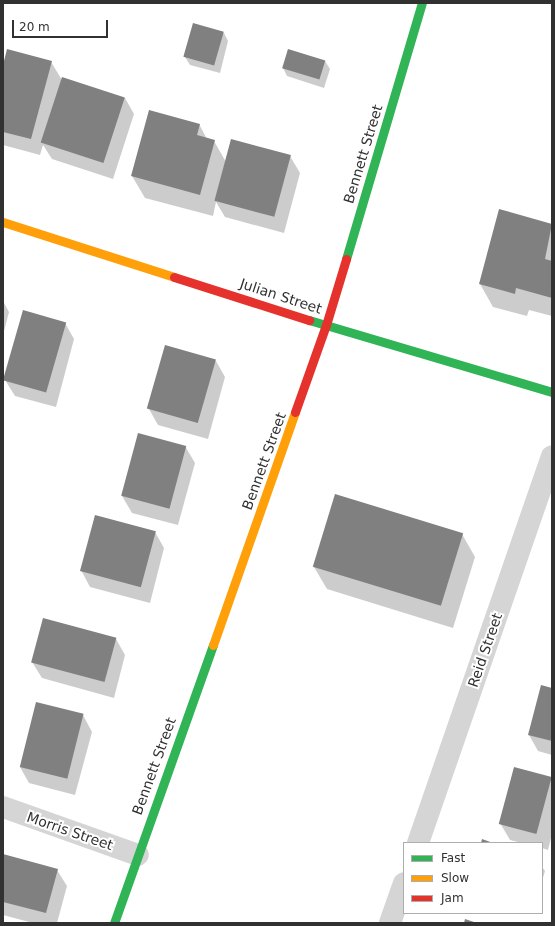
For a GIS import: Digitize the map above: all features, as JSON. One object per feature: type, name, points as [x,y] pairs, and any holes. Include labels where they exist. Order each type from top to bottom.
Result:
[{"type":"street","name":"Bennett Street","points":[[114,923],[326,325],[422,3]]},
{"type":"street","name":"Julian Street","points":[[3,222],[326,325],[552,392]]},
{"type":"street","name":"Reid Street","points":[[418,842],[552,457]]},
{"type":"street","name":"Morris Street","points":[[3,807],[138,855]]},
{"type":"street","points":[[390,923],[403,886]]},
{"type":"building","points":[[193,23],[224,32],[214,65],[183,57]]},
{"type":"building","points":[[7,49],[52,61],[31,139],[3,132],[3,65]]},
{"type":"building","points":[[288,49],[325,60],[319,80],[282,68]]},
{"type":"building","points":[[62,77],[125,97],[103,163],[41,143]]},
{"type":"building","points":[[149,110],[200,124],[197,135],[215,140],[200,195],[131,176]]},
{"type":"building","points":[[231,139],[291,155],[274,217],[214,201]]},
{"type":"building","points":[[499,209],[552,224],[545,259],[552,261],[552,298],[516,288],[515,294],[479,284]]},
{"type":"building","points":[[23,310],[66,322],[46,393],[3,380]]},
{"type":"building","points":[[165,345],[216,360],[198,423],[147,408]]},
{"type":"building","points":[[138,433],[186,446],[169,509],[121,496]]},
{"type":"building","points":[[335,494],[463,533],[441,606],[313,567]]},
{"type":"building","points":[[95,515],[156,531],[141,587],[80,571]]},
{"type":"building","points":[[43,618],[116,638],[105,682],[31,662]]},
{"type":"building","points":[[541,685],[552,688],[552,741],[528,735]]},
{"type":"building","points":[[36,702],[84,714],[67,779],[20,767]]},
{"type":"building","points":[[514,767],[552,777],[536,834],[499,824]]},
{"type":"building","points":[[482,839],[490,842],[481,842]]},
{"type":"building","points":[[3,854],[58,869],[46,913],[3,902]]},
{"type":"building","points":[[465,919],[477,923],[464,923]]},
{"type":"traffic: fast","points":[[346,259],[422,3]]},
{"type":"traffic: fast","points":[[309,320],[552,392]]},
{"type":"traffic: fast","points":[[114,923],[213,645]]},
{"type":"traffic: slow","points":[[3,222],[174,277]]},
{"type":"traffic: slow","points":[[213,645],[295,412]]},
{"type":"traffic: jam","points":[[295,412],[326,325],[346,259]]},
{"type":"traffic: jam","points":[[174,277],[309,320]]}]
